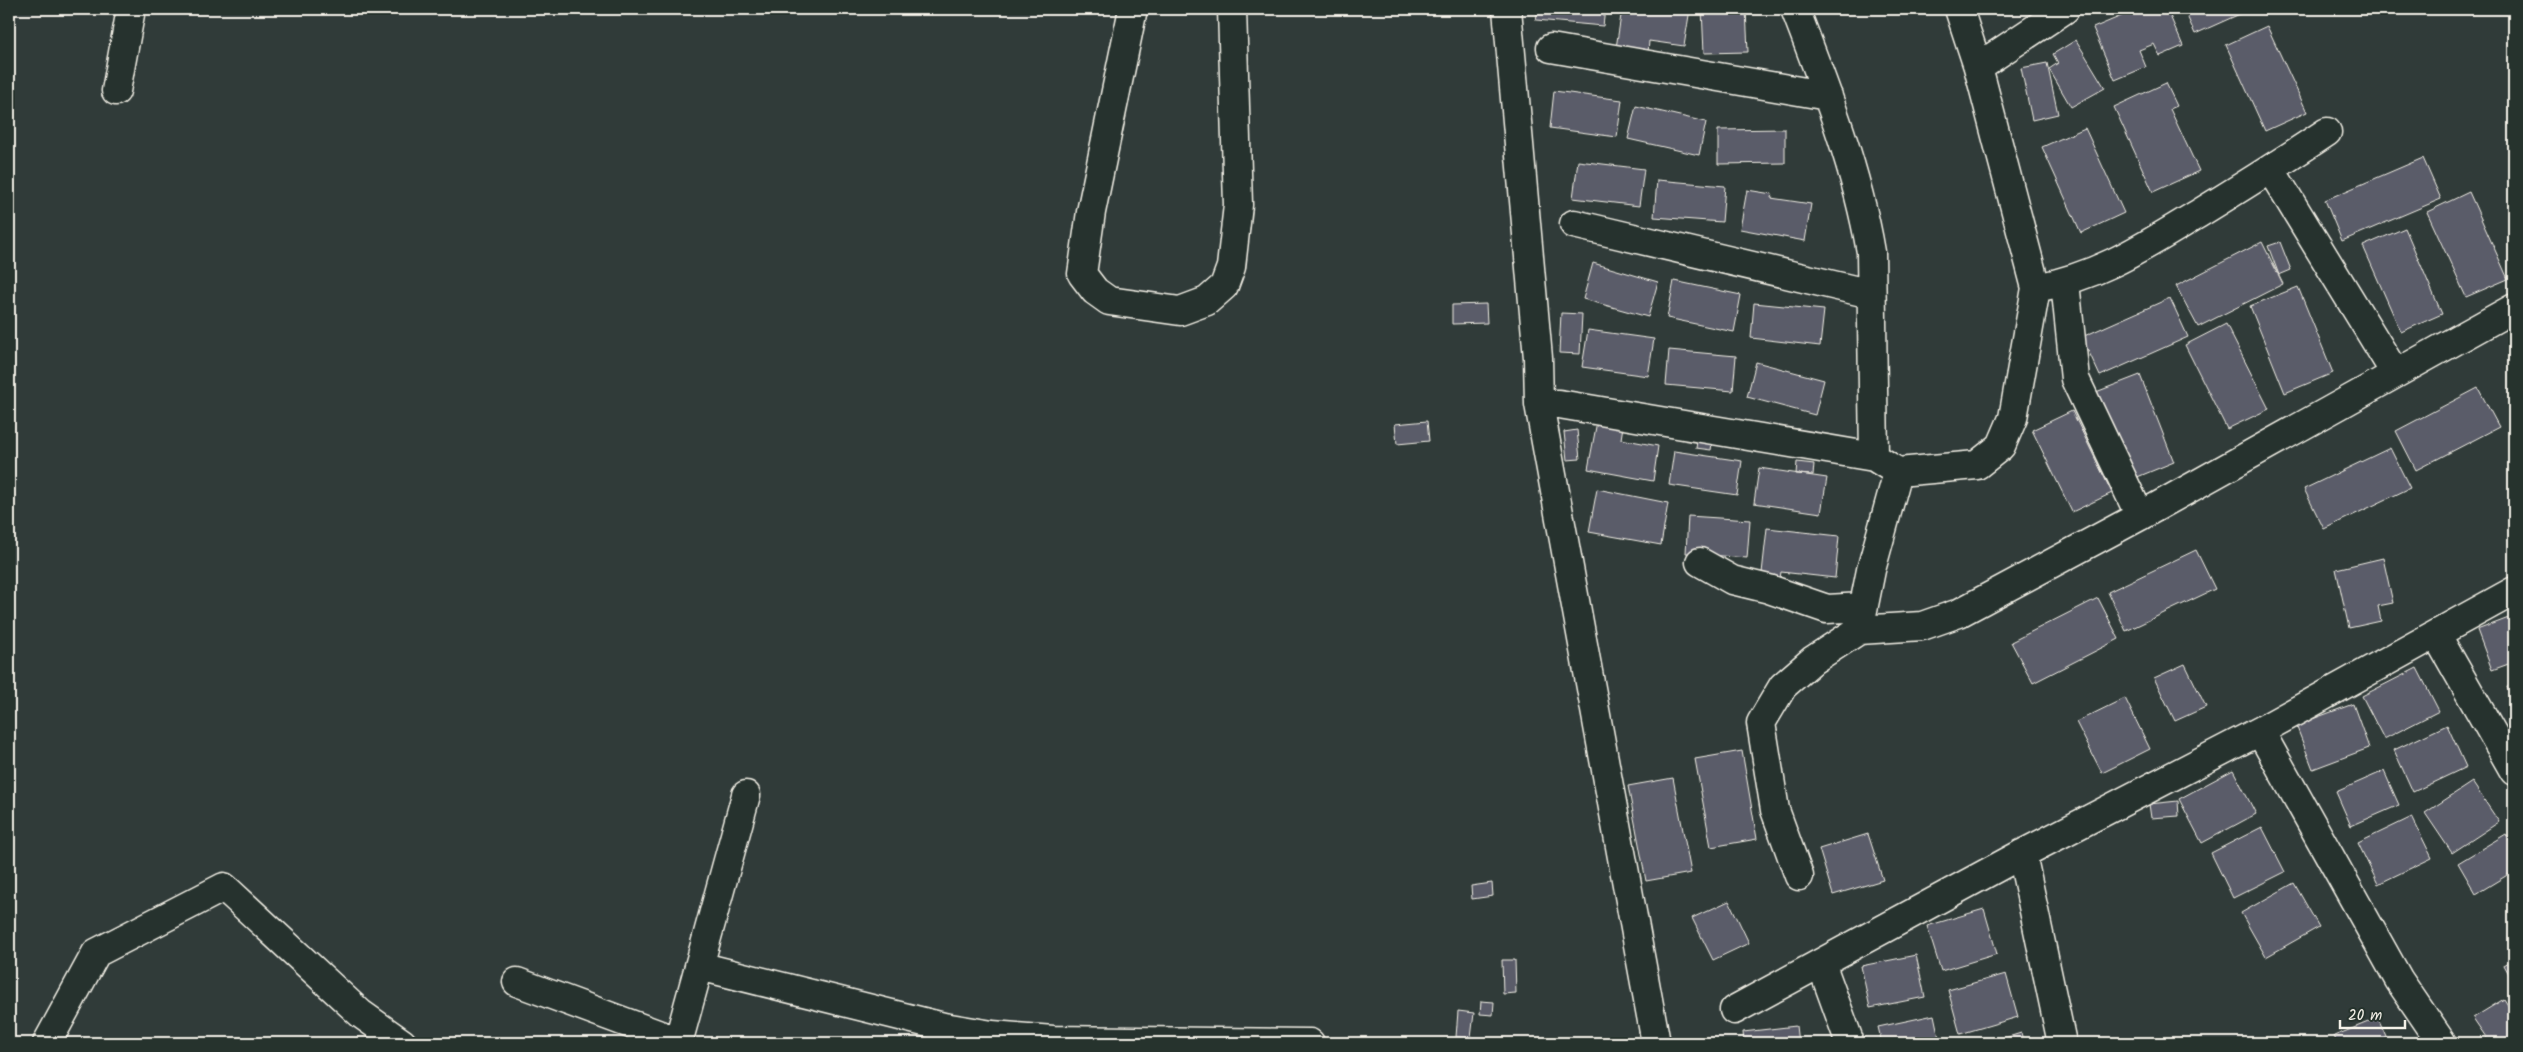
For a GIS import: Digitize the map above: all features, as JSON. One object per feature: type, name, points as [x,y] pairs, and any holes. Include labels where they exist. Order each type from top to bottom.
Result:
[{"type":"street","points":[[116,91],[131,9]]},
{"type":"street","points":[[1133,9],[1091,212],[1082,274],[1095,291],[1109,301],[1180,311],[1207,301],[1224,286],[1231,267],[1238,205],[1232,9]]},
{"type":"street","points":[[1507,9],[1537,348],[1539,404],[1656,1043]]},
{"type":"street","points":[[1795,9],[1828,96],[1866,224],[1871,252],[1874,457]]},
{"type":"street","points":[[1539,404],[1559,404],[1874,457],[1898,472],[1977,465],[2000,446],[2013,418],[2036,288],[1978,67],[1959,9]]},
{"type":"street","points":[[1978,67],[2066,9]]},
{"type":"street","points":[[1551,48],[1828,96]]},
{"type":"street","points":[[2036,288],[2065,282],[2102,269],[2134,252],[2271,170],[2327,132]]},
{"type":"street","points":[[2271,170],[2395,373]]},
{"type":"street","points":[[1574,224],[1871,294]]},
{"type":"street","points":[[2065,282],[2075,378],[2140,516]]},
{"type":"street","points":[[1700,562],[1732,580],[1769,589],[1861,619],[1922,626],[1958,613],[2140,516],[2514,308]]},
{"type":"street","points":[[1799,876],[1775,810],[1760,723],[1783,686],[1861,619],[1871,570],[1898,472]]},
{"type":"street","points":[[1734,1010],[2022,854],[2260,731],[2514,591]]},
{"type":"street","points":[[2436,634],[2514,771]]},
{"type":"street","points":[[2260,731],[2400,980],[2442,1043]]},
{"type":"street","points":[[517,982],[679,1042],[746,795]]},
{"type":"street","points":[[2022,854],[2062,1043]]},
{"type":"street","points":[[47,1043],[96,953],[224,887],[360,1014],[402,1043]]},
{"type":"street","points":[[1821,964],[1850,1043]]},
{"type":"street","points":[[699,966],[942,1035],[1023,1039],[1295,1043]]},
{"type":"building","points":[[1538,9],[1605,9],[1603,26],[1536,20]]},
{"type":"building","points":[[1622,9],[1690,9],[1684,46],[1649,41],[1648,53],[1616,48]]},
{"type":"building","points":[[1702,9],[1746,9],[1748,52],[1704,53]]},
{"type":"building","points":[[2138,9],[2167,9],[2183,46],[2160,56],[2154,44],[2139,50],[2146,67],[2115,80],[2093,28]]},
{"type":"building","points":[[2184,9],[2251,9],[2195,34]]},
{"type":"building","points":[[2267,26],[2307,112],[2265,131],[2226,45]]},
{"type":"building","points":[[2076,40],[2105,88],[2071,107],[2049,69],[2058,63],[2053,54]]},
{"type":"building","points":[[2047,63],[2058,114],[2032,120],[2021,68]]},
{"type":"building","points":[[2166,83],[2177,106],[2170,109],[2199,171],[2153,192],[2114,107]]},
{"type":"building","points":[[1554,91],[1622,100],[1617,137],[1550,128]]},
{"type":"building","points":[[1636,106],[1706,122],[1699,155],[1628,139]]},
{"type":"building","points":[[2085,128],[2124,213],[2081,233],[2042,147]]},
{"type":"building","points":[[1785,129],[1785,163],[1718,164],[1718,130]]},
{"type":"building","points":[[2423,158],[2441,199],[2342,241],[2325,200]]},
{"type":"building","points":[[1578,161],[1644,169],[1639,206],[1573,198]]},
{"type":"building","points":[[1657,180],[1725,186],[1722,222],[1654,217]]},
{"type":"building","points":[[1747,190],[1772,194],[1771,198],[1811,204],[1805,241],[1740,229]]},
{"type":"building","points":[[2469,192],[2508,279],[2466,297],[2427,212]]},
{"type":"building","points":[[2405,228],[2442,314],[2401,332],[2363,246]]},
{"type":"building","points":[[2262,242],[2283,284],[2198,327],[2176,286]]},
{"type":"building","points":[[2280,242],[2291,270],[2279,275],[2268,246]]},
{"type":"building","points":[[1593,263],[1658,282],[1648,317],[1583,299]]},
{"type":"building","points":[[1674,281],[1741,295],[1734,332],[1667,318]]},
{"type":"building","points":[[2298,287],[2333,373],[2285,393],[2250,306]]},
{"type":"building","points":[[2170,298],[2188,337],[2100,376],[2082,337]]},
{"type":"building","points":[[1754,303],[1824,310],[1820,346],[1751,338]]},
{"type":"building","points":[[1486,304],[1487,323],[1452,324],[1452,305]]},
{"type":"building","points":[[1561,313],[1582,314],[1580,354],[1559,353]]},
{"type":"building","points":[[2226,324],[2269,409],[2227,429],[2185,345]]},
{"type":"building","points":[[1588,330],[1654,339],[1648,376],[1582,367]]},
{"type":"building","points":[[1669,350],[1736,356],[1733,391],[1666,385]]},
{"type":"building","points":[[1756,362],[1824,380],[1815,415],[1747,397]]},
{"type":"building","points":[[2140,375],[2174,462],[2130,480],[2096,392]]},
{"type":"building","points":[[2478,388],[2499,427],[2416,470],[2396,431]]},
{"type":"building","points":[[2072,411],[2112,493],[2072,512],[2032,430]]},
{"type":"building","points":[[1598,416],[1624,420],[1621,439],[1658,446],[1653,481],[1588,469]]},
{"type":"building","points":[[1427,421],[1429,441],[1397,444],[1395,424]]},
{"type":"building","points":[[1577,430],[1580,459],[1567,460],[1564,432]]},
{"type":"building","points":[[1698,434],[1713,436],[1711,450],[1696,448]]},
{"type":"building","points":[[2390,448],[2410,488],[2324,529],[2304,489]]},
{"type":"building","points":[[1674,451],[1742,461],[1737,495],[1669,485]]},
{"type":"building","points":[[1797,462],[1814,464],[1813,475],[1796,474]]},
{"type":"building","points":[[1759,468],[1827,478],[1821,513],[1754,503]]},
{"type":"building","points":[[1597,489],[1668,503],[1661,545],[1589,532]]},
{"type":"building","points":[[1688,516],[1750,520],[1747,558],[1686,553]]},
{"type":"building","points":[[1767,528],[1839,536],[1835,578],[1781,572],[1779,584],[1761,582]]},
{"type":"building","points":[[2196,550],[2215,589],[2126,631],[2108,592]]},
{"type":"building","points":[[2383,558],[2393,603],[2378,606],[2381,621],[2349,628],[2336,569]]},
{"type":"building","points":[[2098,598],[2119,639],[2033,683],[2011,642]]},
{"type":"building","points":[[2514,616],[2514,662],[2492,670],[2477,630]]},
{"type":"building","points":[[2185,664],[2206,707],[2175,721],[2154,678]]},
{"type":"building","points":[[2417,668],[2439,711],[2384,739],[2362,696]]},
{"type":"building","points":[[2514,684],[2514,706],[2507,687]]},
{"type":"building","points":[[2125,698],[2150,749],[2102,773],[2076,722]]},
{"type":"building","points":[[2353,704],[2369,748],[2313,769],[2296,725]]},
{"type":"building","points":[[2447,725],[2466,767],[2413,792],[2394,750]]},
{"type":"building","points":[[1742,751],[1757,839],[1711,847],[1695,759]]},
{"type":"building","points":[[2233,770],[2256,814],[2202,843],[2179,799]]},
{"type":"building","points":[[2384,771],[2399,805],[2351,826],[2336,792]]},
{"type":"building","points":[[1673,778],[1691,873],[1646,881],[1628,786]]},
{"type":"building","points":[[2472,782],[2499,822],[2452,853],[2425,813]]},
{"type":"building","points":[[2178,801],[2179,816],[2151,818],[2149,804]]},
{"type":"building","points":[[2412,817],[2432,858],[2378,884],[2358,843]]},
{"type":"building","points":[[2262,827],[2285,872],[2233,898],[2211,853]]},
{"type":"building","points":[[1868,834],[1883,880],[1833,895],[1819,849]]},
{"type":"building","points":[[2506,834],[2514,848],[2514,871],[2476,894],[2458,863]]},
{"type":"building","points":[[1492,883],[1493,896],[1472,899],[1471,886]]},
{"type":"building","points":[[2294,883],[2319,927],[2266,957],[2241,913]]},
{"type":"building","points":[[1729,901],[1749,943],[1713,960],[1692,918]]},
{"type":"building","points":[[1984,909],[1997,954],[1941,971],[1927,926]]},
{"type":"building","points":[[1916,955],[1925,997],[1870,1008],[1861,966]]},
{"type":"building","points":[[2514,959],[2514,983],[2504,965]]},
{"type":"building","points":[[1502,960],[1515,960],[1516,993],[1503,994]]},
{"type":"building","points":[[2006,974],[2018,1017],[1960,1034],[1948,990]]},
{"type":"building","points":[[2504,999],[2514,1015],[2514,1043],[2490,1043],[2473,1018]]},
{"type":"building","points":[[1481,1001],[1494,1002],[1493,1015],[1480,1014]]},
{"type":"building","points":[[1458,1011],[1474,1013],[1471,1038],[1456,1037]]},
{"type":"building","points":[[1934,1015],[1940,1043],[1882,1043],[1878,1027]]},
{"type":"building","points":[[2378,1018],[2389,1043],[2337,1043],[2334,1036]]},
{"type":"building","points":[[1796,1026],[1798,1043],[1744,1043],[1743,1032]]},
{"type":"building","points":[[2021,1033],[2024,1043],[1989,1043]]}]
